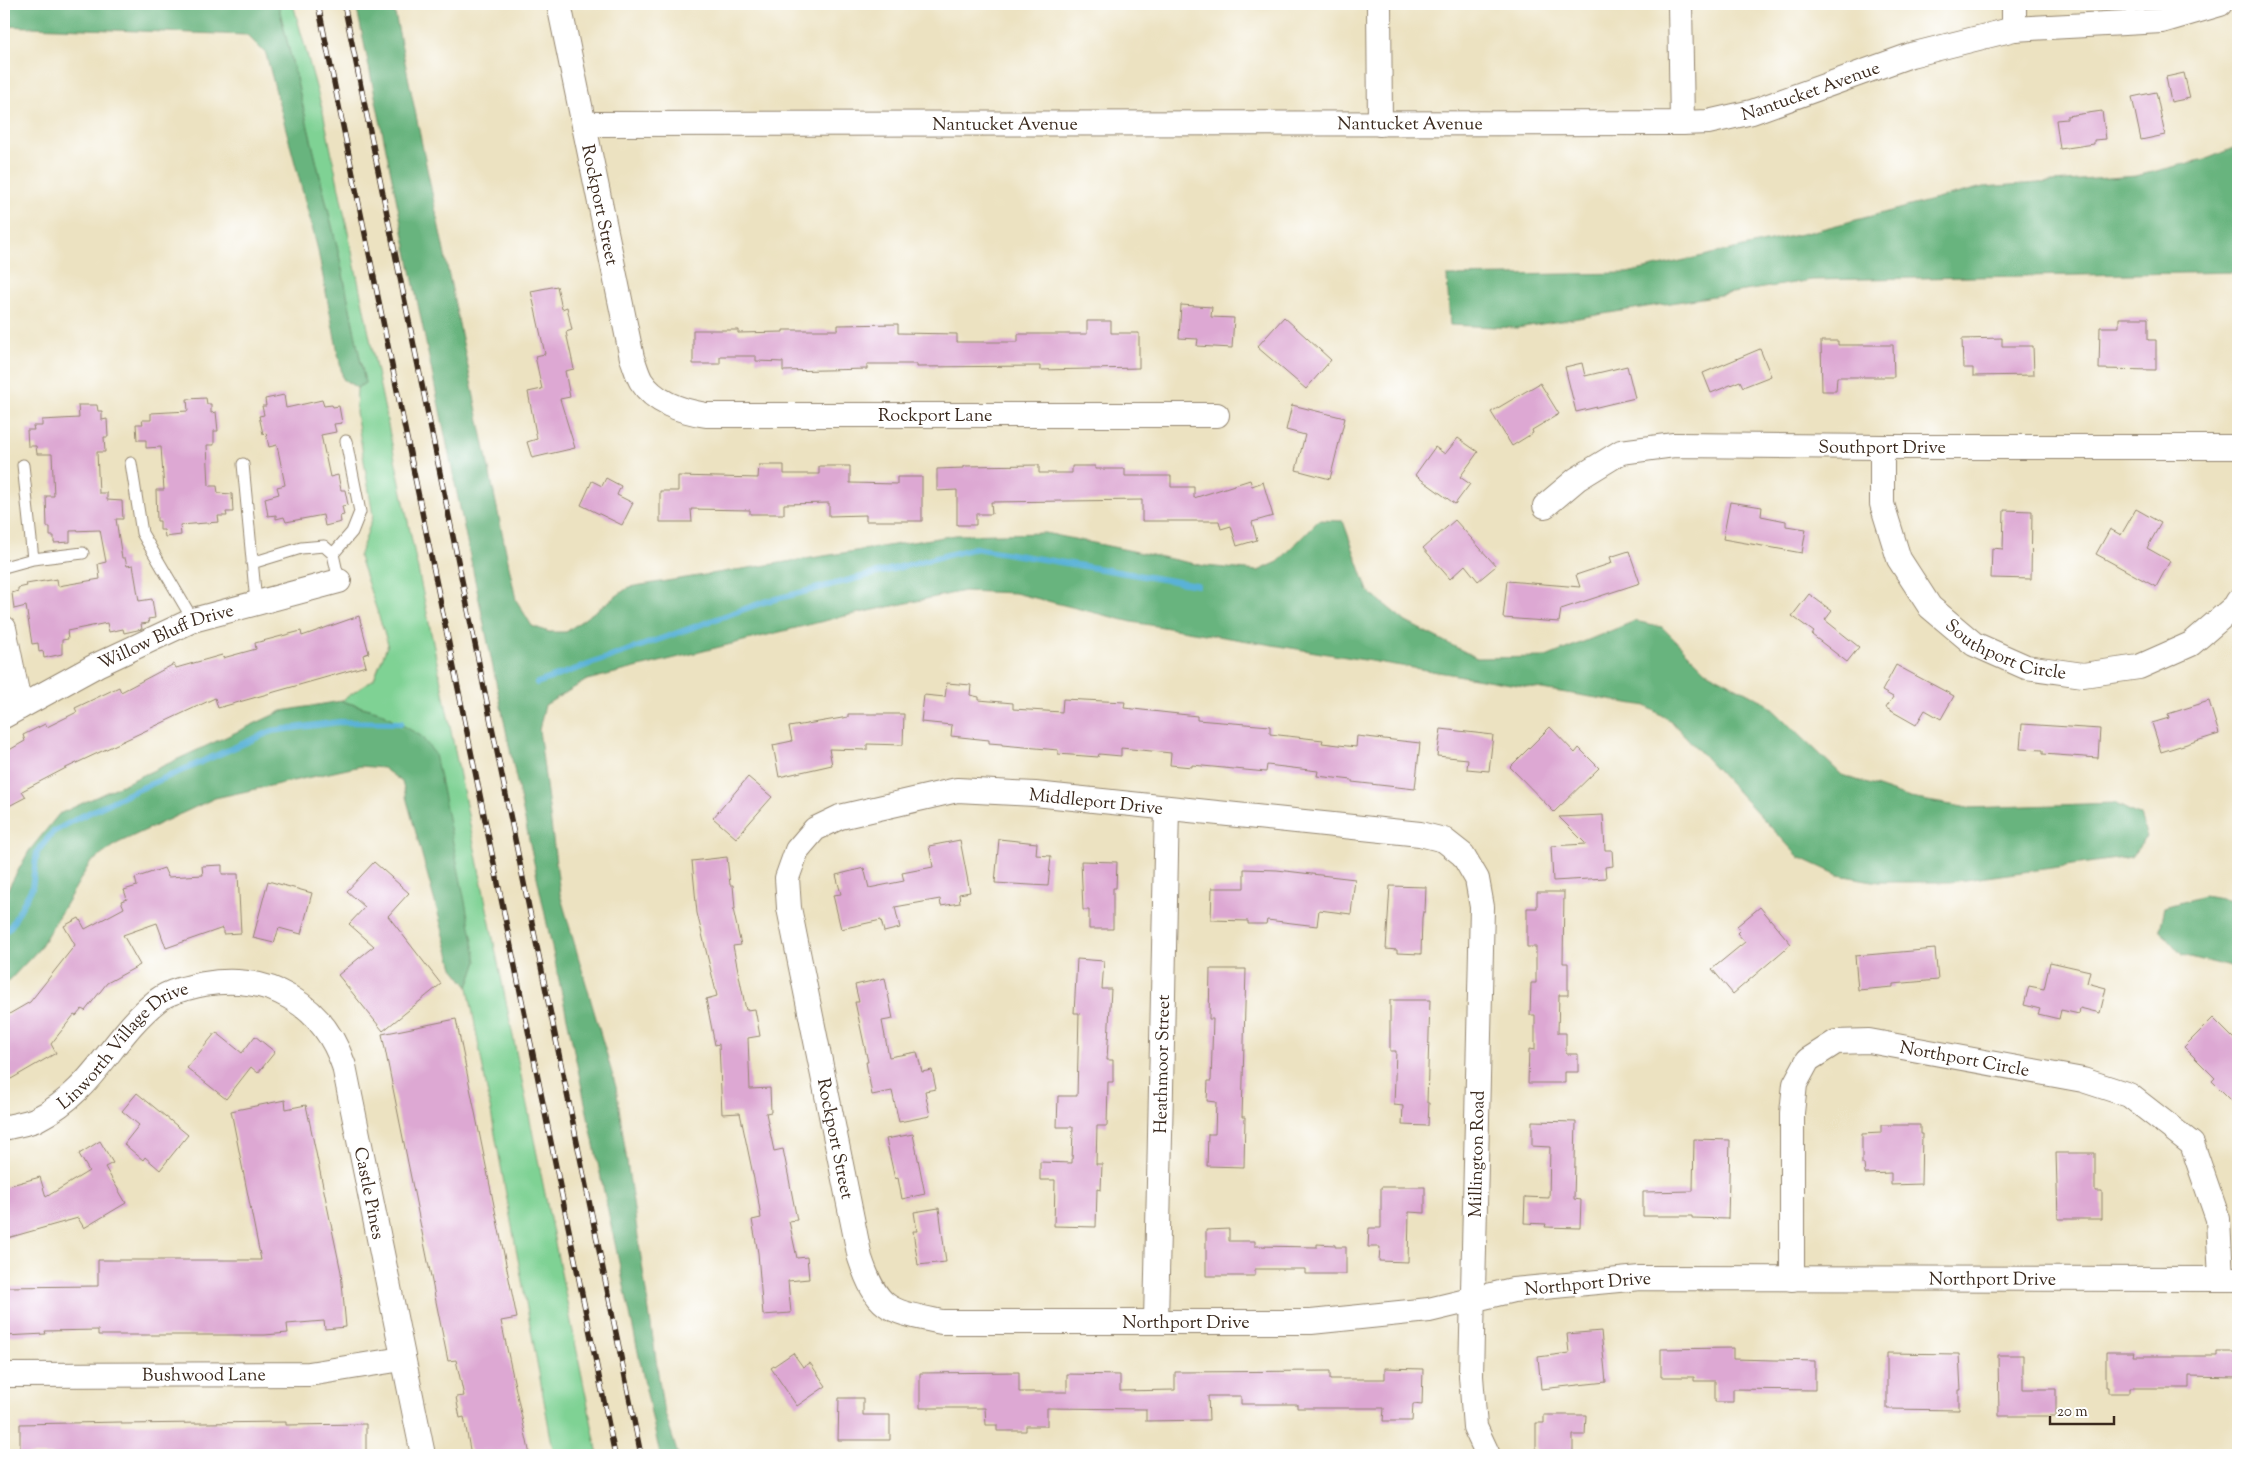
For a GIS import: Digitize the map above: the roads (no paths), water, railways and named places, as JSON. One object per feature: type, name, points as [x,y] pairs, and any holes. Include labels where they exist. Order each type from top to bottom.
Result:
[{"type":"street","name":"Rockport Street","points":[[559,4],[632,358],[641,381],[658,398]]},
{"type":"street","points":[[1379,4],[1380,124]]},
{"type":"street","points":[[1680,4],[1682,123]]},
{"type":"street","points":[[2014,4],[2014,29]]},
{"type":"street","name":"Nantucket Avenue","points":[[584,124],[1708,122],[1752,112],[1911,55],[2014,29],[2162,21],[2220,4]]},
{"type":"street","name":"Rockport Lane","points":[[658,398],[681,411],[706,415],[1216,415]]},
{"type":"street","name":"Southport Drive","points":[[1545,506],[1576,479],[1620,452],[1674,445],[2238,447]]},
{"type":"street","name":"Southport Circle","points":[[1882,447],[1882,504],[1899,559],[1930,607],[1974,644],[2026,667],[2083,675],[2139,667],[2191,644],[2235,606],[2238,601]]},
{"type":"street","name":"Willow Bluff Drive","points":[[12,711],[97,665],[192,620],[339,581]]},
{"type":"street","points":[[4,628],[12,711]]},
{"type":"street","name":"Middleport Drive","points":[[789,908],[787,878],[797,850],[815,829],[840,817],[957,790],[1035,794],[1420,834],[1444,840],[1463,854]]},
{"type":"street","name":"Heathmoor Street","points":[[1156,1322],[1167,808]]},
{"type":"street","name":"Millington Road","points":[[1463,854],[1477,879],[1482,907],[1473,1233],[1475,1298],[1471,1376],[1475,1427],[1488,1455]]},
{"type":"street","name":"Rockport Street","points":[[789,908],[860,1258],[866,1278],[878,1298],[897,1313],[942,1322]]},
{"type":"street","name":"Linworth Village Drive","points":[[4,1128],[34,1120],[72,1097],[138,1019],[160,999],[188,987],[216,982],[247,981]]},
{"type":"street","name":"Castle Pines","points":[[247,981],[273,989],[294,1000],[312,1013],[337,1046],[344,1066],[423,1455]]},
{"type":"street","name":"Northport Circle","points":[[1792,1279],[1792,1113],[1795,1084],[1808,1060],[1836,1042],[1869,1041],[2083,1080],[2129,1095],[2192,1144],[2218,1219],[2229,1279]]},
{"type":"street","name":"Northport Drive","points":[[942,1322],[1311,1322],[1429,1310],[1513,1290],[1640,1278],[2229,1279]]},
{"type":"street","name":"Bushwood Lane","points":[[4,1375],[309,1374],[402,1359]]},
{"type":"lane","points":[[333,554],[352,532],[360,512],[346,441]]},
{"type":"lane","points":[[131,463],[142,532],[192,620]]},
{"type":"lane","points":[[243,464],[256,602]]},
{"type":"lane","points":[[23,465],[33,559]]},
{"type":"lane","points":[[252,563],[302,548],[324,546],[333,554],[339,581]]},
{"type":"lane","points":[[4,567],[33,559],[83,553]]},
{"type":"waterway","points":[[537,683],[764,602],[975,548],[1197,585]]},
{"type":"waterway","points":[[4,933],[11,926],[32,888],[37,852],[53,832],[78,818],[272,731],[339,722],[401,723]]},
{"type":"railway","points":[[318,4],[615,1455]]},
{"type":"railway","points":[[344,4],[641,1455]]}]
